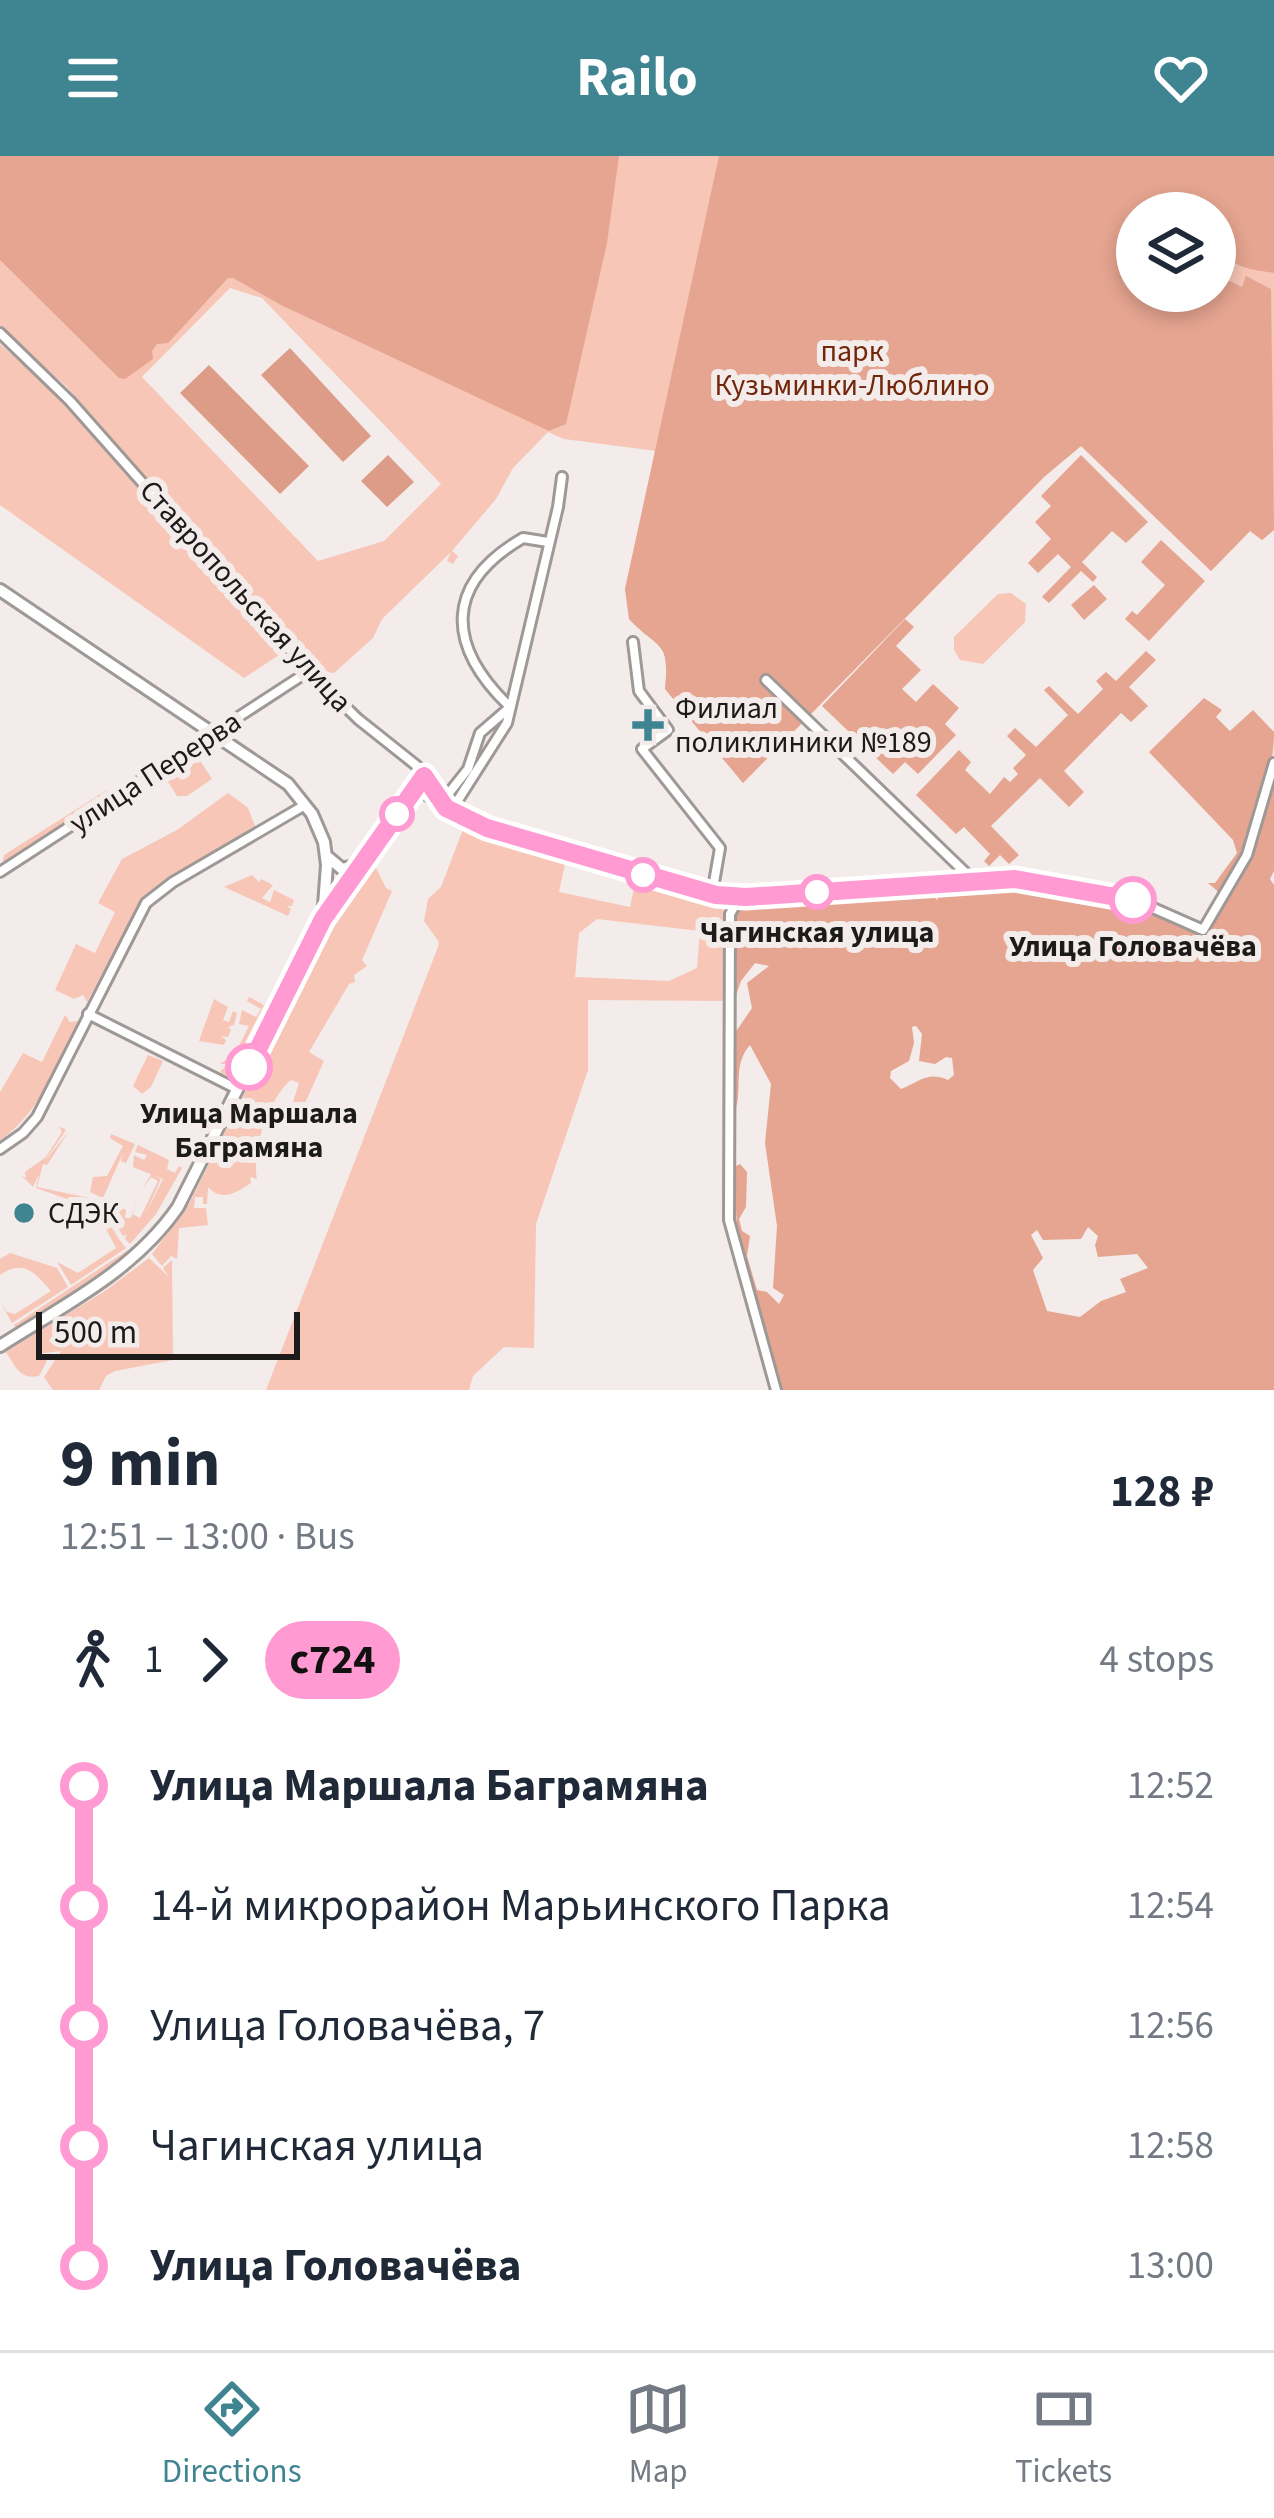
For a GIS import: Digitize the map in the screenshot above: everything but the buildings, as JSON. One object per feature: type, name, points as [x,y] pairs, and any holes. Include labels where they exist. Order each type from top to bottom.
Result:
[{"type":"main road","points":[[0,590],[288,784],[305,805],[332,863],[342,869],[362,864]]},
{"type":"main road","points":[[2,1341],[109,1277],[146,1248],[178,1207],[323,919],[325,849]]},
{"type":"street","name":"Ставропольская улица","points":[[0,333],[70,401],[309,671],[424,776],[441,803],[504,835],[728,900]]},
{"type":"street","points":[[452,811],[507,723],[562,477]]},
{"type":"street","points":[[510,706],[480,677],[466,649],[463,626],[468,592],[496,554],[523,538],[548,542]]},
{"type":"street","points":[[633,642],[639,692],[668,730],[642,749],[720,848],[728,900],[729,1218],[776,1390]]},
{"type":"street","name":"улица Перерва","points":[[0,872],[309,671]]},
{"type":"street","points":[[766,680],[974,881]]},
{"type":"street","points":[[410,794],[421,792],[441,803],[468,769],[480,733],[510,706]]},
{"type":"street","points":[[728,900],[1015,879],[1135,900],[1207,929],[1247,855],[1274,763]]},
{"type":"street","points":[[323,919],[424,776]]},
{"type":"street","points":[[0,1149],[37,1117],[133,925],[152,898],[305,805]]},
{"type":"street","points":[[88,1014],[238,1089]]},
{"type":"green space","name":"парк Кузьминки-Люблино","points":[[0,156],[1274,156],[1274,530],[1262,540],[1250,531],[1211,571],[1081,446],[1044,477],[743,783],[665,689],[664,653],[629,619],[625,589],[656,451],[564,439],[548,432],[513,468],[496,499],[452,551],[458,556],[453,564],[447,561],[451,552],[382,619],[373,638],[334,673],[311,669],[67,387],[0,328]],"holes":[[[230,288],[262,298],[441,484],[384,541],[318,561],[142,377]]]},
{"type":"green space","points":[[0,156],[619,156],[607,243],[566,424],[549,431],[233,278],[168,343],[157,344],[153,359],[125,379],[119,378],[0,260]]},
{"type":"green space","name":"парк Кузьминки-Люблино","points":[[719,156],[1274,156],[1274,273],[1236,263],[1236,192],[1116,192],[1116,312],[1236,312],[1236,284],[1242,287],[1246,276],[1271,289],[1274,530],[1262,540],[1250,531],[1211,571],[1081,446],[1044,477],[743,783],[665,689],[664,653],[629,619],[625,589]]},
{"type":"green space","points":[[0,344],[56,394],[282,653],[244,678],[0,505]]},
{"type":"green space","points":[[1081,455],[1148,522],[1126,543],[1112,531],[1082,562],[1097,577],[1093,582],[1081,571],[1049,603],[1042,597],[1071,567],[1058,554],[1038,573],[1028,563],[1051,539],[1035,522],[1051,506],[1041,496]]},
{"type":"green space","points":[[1161,540],[1205,581],[1149,641],[1125,619],[1132,611],[1137,615],[1165,585],[1141,562]]},
{"type":"green space","points":[[1094,585],[1107,599],[1084,620],[1071,605]]},
{"type":"green space","points":[[1011,593],[1026,604],[1025,622],[983,664],[960,660],[954,637],[998,594]]},
{"type":"green space","points":[[905,619],[914,627],[896,646],[921,670],[902,689],[916,702],[933,684],[959,708],[945,724],[956,735],[918,774],[905,762],[893,774],[822,706]]},
{"type":"green space","points":[[1146,651],[1156,660],[1129,687],[1148,706],[1131,722],[1121,713],[1064,771],[1084,792],[1069,807],[1040,778],[991,826],[1019,855],[1009,864],[1000,855],[989,866],[984,861],[990,854],[964,827],[956,834],[916,795],[959,750],[971,762],[965,770],[990,794],[1004,777],[1010,782],[1018,774],[1013,768],[1026,755],[1007,736],[1015,728],[1036,747],[1068,715],[1044,690],[1049,686],[1078,714],[1103,689],[1096,681],[1106,672],[1116,681]]},
{"type":"green space","points":[[1204,698],[1222,710],[1216,717],[1230,731],[1253,710],[1274,732],[1270,773],[1258,816],[1223,896],[1208,883],[1215,883],[1237,853],[1233,840],[1149,752]]},
{"type":"green space","points":[[199,759],[212,779],[187,796],[177,796],[168,782]]},
{"type":"green space","points":[[1274,777],[1274,871],[1270,879],[1274,885],[1274,1390],[782,1390],[737,1230],[734,1167],[740,1164],[747,1172],[746,1207],[739,1219],[742,1231],[750,1236],[747,1256],[757,1290],[767,1292],[779,1304],[784,1295],[773,1288],[777,1226],[765,1143],[771,1084],[750,1045],[739,1069],[735,1111],[735,1033],[752,1008],[747,983],[769,966],[755,963],[735,998],[736,919],[741,901],[927,889],[937,900],[942,888],[1048,888],[1143,910],[1210,939],[1252,855]],"holes":[[[912,1027],[922,1034],[919,1061],[935,1064],[952,1058],[954,1075],[948,1080],[929,1077],[901,1089],[890,1078],[891,1071],[909,1061]],[[1088,1227],[1098,1236],[1098,1257],[1137,1254],[1148,1268],[1120,1279],[1126,1292],[1101,1301],[1080,1317],[1047,1311],[1033,1270],[1043,1258],[1031,1235],[1037,1230],[1043,1240],[1081,1239]]]},
{"type":"green space","points":[[107,790],[116,793],[2,866],[4,855]]},
{"type":"green space","points":[[228,793],[248,808],[255,826],[145,895],[90,1006],[142,900],[87,1002],[83,995],[74,999],[55,990],[76,944],[95,953],[115,912],[98,903],[122,859],[177,830]]},
{"type":"green space","points":[[465,824],[493,839],[717,900],[727,916],[726,1001],[588,1000],[588,1070],[536,1224],[534,1348],[504,1347],[473,1376],[469,1390],[266,1390],[438,947],[424,921],[428,899],[441,887]],"holes":[[[565,864],[636,879],[630,907],[559,892]],[[597,919],[700,931],[697,968],[669,981],[575,977],[579,933]]]},
{"type":"green space","points":[[374,864],[392,891],[362,960],[367,966],[354,975],[355,982],[349,984],[309,1052],[324,1061],[301,1112],[291,1108],[299,1083],[291,1080],[264,1126],[257,1179],[250,1177],[251,1183],[229,1194],[208,1187],[207,1204],[203,1197],[195,1197],[194,1208],[206,1208],[208,1225],[179,1228],[177,1259],[171,1256],[162,1266],[152,1254],[189,1204],[315,953]]},
{"type":"green space","points":[[252,875],[273,885],[262,898],[270,902],[274,890],[294,900],[287,906],[291,909],[288,916],[224,887]]},
{"type":"green space","points":[[249,997],[264,1005],[228,1076],[220,1072],[228,1064],[220,1064],[235,1054],[249,1026],[239,1024],[242,1010],[256,1017],[261,1009],[247,1001]]},
{"type":"green space","points":[[214,999],[228,1007],[223,1020],[229,1022],[233,1011],[237,1013],[228,1037],[221,1036],[224,1045],[199,1041]]},
{"type":"green space","points":[[65,1015],[70,1022],[78,1021],[55,1070],[26,1116],[0,1140],[0,1092],[23,1053],[42,1062]]},
{"type":"green space","points":[[148,1055],[163,1061],[151,1087],[142,1094],[133,1086]]},
{"type":"green space","points":[[59,1126],[66,1130],[44,1162],[69,1131],[47,1165],[43,1164],[37,1187],[89,1198],[84,1205],[36,1188],[39,1174],[33,1187],[21,1175],[26,1178],[25,1172],[46,1157],[62,1132]]},
{"type":"green space","points":[[111,1134],[135,1144],[126,1163],[121,1161],[123,1153],[103,1198],[90,1192],[93,1177],[107,1176],[123,1146]]},
{"type":"green space","points":[[138,1145],[169,1160],[167,1169],[175,1173],[182,1168],[156,1214],[130,1244],[111,1217],[96,1208],[104,1204],[114,1210],[107,1205],[109,1201],[126,1210],[125,1218],[132,1214],[140,1218],[158,1181],[151,1177],[142,1190],[151,1174],[133,1167],[134,1155],[144,1160],[147,1155],[135,1152]]},
{"type":"green space","points":[[87,1212],[95,1214],[106,1220],[126,1248],[71,1285],[57,1262],[78,1273],[116,1248],[100,1217],[89,1215],[89,1224],[84,1224]]},
{"type":"green space","points":[[128,1250],[132,1253],[108,1273],[16,1329],[14,1325]]},
{"type":"green space","points":[[10,1253],[57,1268],[68,1287],[12,1323],[0,1301],[7,1312],[15,1314],[51,1291],[22,1268],[0,1275],[0,1259]]},
{"type":"green space","points":[[149,1258],[169,1277],[163,1268],[172,1260],[173,1360],[115,1371],[106,1376],[99,1390],[53,1390],[44,1377],[61,1351],[36,1354],[47,1361],[39,1376],[27,1376],[15,1367],[6,1352]]},
{"type":"shaded area","points":[[290,348],[371,436],[343,462],[261,375]]},
{"type":"shaded area","points":[[209,365],[309,466],[280,494],[180,393]]},
{"type":"shaded area","points":[[388,455],[414,482],[387,507],[361,481]]},
{"type":"bus line","name":"с724","points":[[249,1067],[323,919],[424,776],[446,808],[504,835],[716,895],[746,897],[1015,879],[1133,900]]},
{"type":"place","name":"Филиал поликлиники №189","points":[[648,725]]},
{"type":"place","name":"Чагинская улица","points":[[817,892]]},
{"type":"place","name":"Улица Головачёва","points":[[1133,900]]},
{"type":"place","name":"Улица Маршала Баграмяна","points":[[249,1067]]},
{"type":"place","name":"СДЭК","points":[[24,1213]]}]
